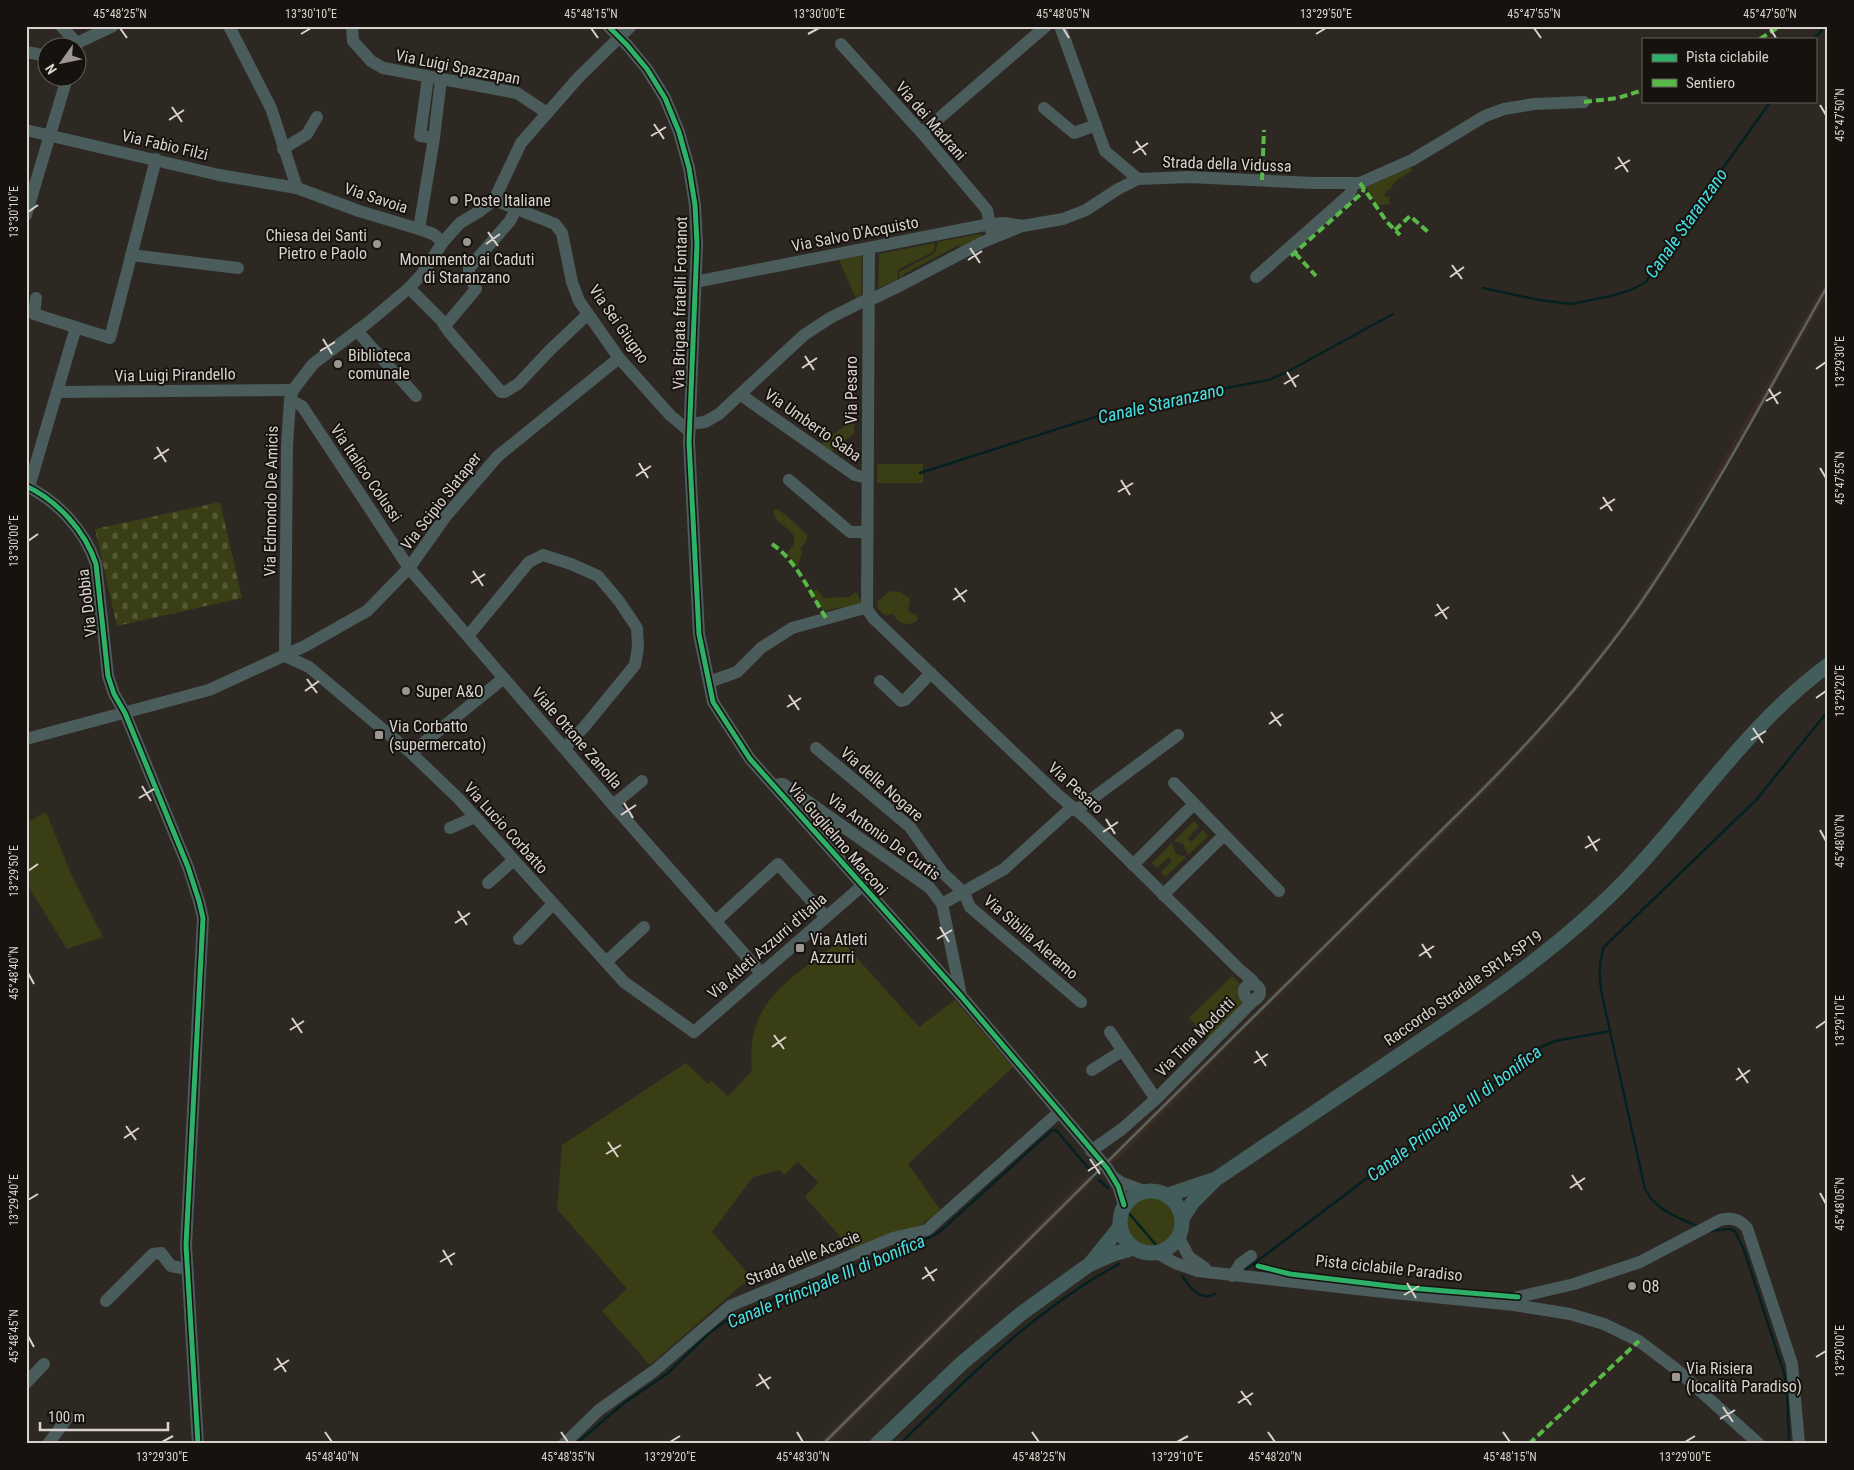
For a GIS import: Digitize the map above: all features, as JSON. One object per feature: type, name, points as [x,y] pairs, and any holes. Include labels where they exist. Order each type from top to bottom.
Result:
[{"type":"main road","name":"Raccordo Stradale SR14-SP19","points":[[1182,1217],[1192,1203],[1216,1179],[1478,1002],[1559,942],[1634,871],[1772,713],[1828,665]]},
{"type":"main road","name":"Raccordo Stradale SR14-SP19","points":[[1144,1191],[1160,1192],[1168,1195],[1216,1179]]},
{"type":"main road","points":[[1144,1191],[1136,1194],[1124,1205],[1120,1227],[1123,1235],[1134,1248],[1149,1254],[1165,1250],[1179,1238],[1182,1231],[1182,1217],[1175,1201],[1168,1195]]},
{"type":"main road","points":[[1090,1264],[1120,1227]]},
{"type":"main road","points":[[877,1444],[962,1363],[998,1332],[1090,1264],[1113,1254],[1134,1248]]},
{"type":"street","points":[[61,26],[71,38]]},
{"type":"street","points":[[88,40],[113,26]]},
{"type":"street","points":[[229,26],[271,108],[297,188]]},
{"type":"street","name":"Via Luigi Spazzapan","points":[[352,26],[353,41],[371,61],[383,68],[517,93],[547,113]]},
{"type":"street","name":"Via Brigata fratelli Fontanot","points":[[608,26],[647,69],[665,98],[679,132],[689,168],[695,206],[697,244],[689,428]]},
{"type":"street","points":[[292,395],[312,364],[357,331],[409,288],[422,274],[443,242],[460,224],[494,200],[521,142],[619,36],[631,26]]},
{"type":"street","points":[[922,133],[1046,26]]},
{"type":"street","points":[[1060,26],[1105,151],[1138,179]]},
{"type":"street","name":"Via dei Madrani","points":[[841,44],[922,133],[986,210],[990,224]]},
{"type":"street","points":[[428,77],[420,136],[434,138]]},
{"type":"street","points":[[419,229],[434,138],[441,79]]},
{"type":"street","points":[[26,215],[64,88]]},
{"type":"street","name":"Strada della Vidussa","points":[[689,428],[708,421],[719,414],[804,335],[830,318],[901,285],[992,238],[1022,226],[1057,220],[1086,210],[1118,189],[1138,179],[1189,177],[1314,184],[1353,184],[1372,178],[1412,160],[1486,116],[1504,108],[1534,104],[1584,102]]},
{"type":"street","points":[[1044,108],[1074,133],[1096,125]]},
{"type":"street","points":[[283,148],[307,134],[317,117]]},
{"type":"street","name":"Via Fabio Filzi","points":[[26,130],[219,175],[297,188]]},
{"type":"street","points":[[36,298],[34,314],[110,338],[156,159]]},
{"type":"street","points":[[1256,277],[1350,194],[1353,184]]},
{"type":"street","name":"Via Savoia","points":[[297,188],[359,211],[419,229],[432,234],[443,242]]},
{"type":"street","name":"Via Sei Giugno","points":[[494,200],[555,224],[562,233],[572,282],[588,314],[619,358],[665,409],[689,428]]},
{"type":"street","points":[[445,326],[476,289],[469,276],[470,268],[510,221],[516,209]]},
{"type":"street","name":"Via Salvo D'Acquisto","points":[[695,282],[990,224],[1005,223],[1022,226]]},
{"type":"street","points":[[990,224],[992,238]]},
{"type":"street","name":"Via Pesaro","points":[[869,248],[867,609],[931,673],[1074,809],[1088,820],[1252,980],[1250,986],[1259,990],[1256,998]]},
{"type":"street","points":[[131,255],[238,268]]},
{"type":"street","points":[[409,288],[445,326],[501,392],[505,392],[518,384],[588,314]]},
{"type":"street","points":[[28,486],[76,328]]},
{"type":"street","points":[[357,331],[416,396]]},
{"type":"street","name":"Via Scipio Slataper","points":[[285,656],[367,610],[409,568],[446,516],[498,456],[619,358]]},
{"type":"street","name":"Via Luigi Pirandello","points":[[57,392],[292,395]]},
{"type":"street","name":"Via Italico Colussi","points":[[292,395],[302,406],[409,568]]},
{"type":"street","name":"Via Edmondo De Amicis","points":[[285,656],[287,447],[292,395]]},
{"type":"street","name":"Via Umberto Saba","points":[[741,395],[855,475],[867,478]]},
{"type":"street","name":"Via Guglielmo Marconi","points":[[689,428],[700,634],[713,702],[750,759],[962,997],[1113,1177],[1122,1183],[1144,1191]]},
{"type":"street","points":[[789,480],[850,532],[866,532]]},
{"type":"street","name":"Via Dobbia","points":[[28,486],[40,493],[63,512],[83,534],[91,549],[96,564],[108,676],[188,867],[203,918],[186,1245],[198,1444]]},
{"type":"street","points":[[468,636],[528,562],[543,555],[571,564],[598,576],[619,600],[637,628],[638,647],[635,665],[565,748]]},
{"type":"street","name":"Viale Ottone Zanolla","points":[[409,568],[762,973]]},
{"type":"street","points":[[710,682],[737,672],[762,648],[792,628],[867,609]]},
{"type":"street","points":[[305,646],[310,667]]},
{"type":"street","points":[[26,739],[209,690],[285,656]]},
{"type":"street","name":"Via Lucio Corbatto","points":[[285,656],[310,667],[411,753],[475,817],[624,982],[694,1032]]},
{"type":"street","points":[[880,681],[901,701],[905,700],[931,673]]},
{"type":"street","points":[[411,753],[504,678]]},
{"type":"street","points":[[942,904],[1004,869],[1068,811],[1081,807],[1178,735]]},
{"type":"street","name":"Via delle Nogare","points":[[816,748],[910,827],[942,872],[964,893]]},
{"type":"street","points":[[614,805],[642,781]]},
{"type":"street","points":[[1174,783],[1280,891]]},
{"type":"street","name":"Via Antonio De Curtis","points":[[774,785],[783,784],[930,888],[942,904],[962,997]]},
{"type":"street","points":[[1133,865],[1194,804]]},
{"type":"street","points":[[450,828],[475,817]]},
{"type":"street","points":[[1163,894],[1224,835]]},
{"type":"street","points":[[488,883],[514,860]]},
{"type":"street","points":[[716,921],[778,864],[826,917]]},
{"type":"street","name":"Via Atleti Azzurri d'Italia","points":[[694,1032],[862,886]]},
{"type":"street","name":"Via Sibilla Aleramo","points":[[964,893],[970,907],[1081,1002]]},
{"type":"street","points":[[519,939],[553,904]]},
{"type":"street","points":[[606,962],[644,927]]},
{"type":"street","name":"Via Tina Modotti","points":[[1091,1151],[1122,1129],[1156,1099],[1256,998]]},
{"type":"street","name":"Via Tina Modotti","points":[[1110,1032],[1156,1099]]},
{"type":"street","points":[[1092,1070],[1122,1051]]},
{"type":"street","name":"Strada delle Acacie","points":[[564,1444],[599,1410],[654,1371],[730,1306],[893,1238],[927,1230],[1058,1112]]},
{"type":"street","name":"Via Guglielmo Marconi","points":[[1113,1177],[1124,1205]]},
{"type":"street","points":[[1514,1305],[1518,1297],[1574,1284],[1640,1262],[1703,1229],[1727,1218],[1734,1218],[1742,1222],[1747,1228],[1792,1364],[1799,1444]]},
{"type":"street","points":[[1179,1238],[1189,1257],[1214,1273]]},
{"type":"street","points":[[1157,1253],[1175,1263],[1198,1271],[1514,1305],[1577,1316],[1604,1324],[1639,1341],[1676,1369],[1759,1444]]},
{"type":"street","points":[[106,1301],[153,1254],[161,1254],[171,1266],[187,1270]]},
{"type":"street","points":[[1233,1276],[1240,1264],[1251,1256]]},
{"type":"street","points":[[26,1383],[44,1364]]},
{"type":"street","points":[[48,1444],[68,1417]]},
{"type":"shaded area","points":[[1828,278],[1828,294],[1672,561],[1637,613],[1567,704],[1462,816],[1109,1165],[1105,1160],[1461,807],[1550,716],[1624,622],[1673,547]]},
{"type":"shaded area","points":[[1089,1174],[1094,1180],[829,1444],[818,1444]]},
{"type":"green space","points":[[1411,167],[1412,171],[1396,181],[1390,190],[1387,190],[1384,196],[1391,198],[1389,200],[1391,204],[1377,205],[1366,187]]},
{"type":"green space","points":[[979,234],[982,237],[959,249],[959,245],[904,274],[903,278],[900,279],[899,272],[935,253],[938,242]]},
{"type":"green space","points":[[935,243],[933,252],[897,270],[898,280],[878,288],[879,254]]},
{"type":"green space","points":[[862,257],[861,295],[856,299],[839,260]]},
{"type":"green space","points":[[854,419],[854,434],[840,442],[839,446],[829,453],[819,445]]},
{"type":"green space","points":[[877,464],[923,464],[923,483],[877,483]]},
{"type":"green space","points":[[220,502],[242,598],[117,626],[95,529]]},
{"type":"green space","points":[[776,509],[787,516],[807,535],[807,540],[800,549],[802,552],[798,567],[787,553],[794,544],[794,536],[777,521],[773,512]]},
{"type":"green space","points":[[816,588],[824,598],[849,597],[856,592],[862,603],[847,610],[841,607],[825,611],[812,595]]},
{"type":"green space","points":[[890,591],[900,592],[909,598],[908,609],[916,615],[918,620],[916,622],[908,624],[899,622],[893,613],[886,616],[878,609],[877,602]]},
{"type":"green space","points":[[46,812],[72,876],[103,937],[67,949],[26,883],[26,823]]},
{"type":"green space","points":[[1194,821],[1199,826],[1188,838],[1191,842],[1203,830],[1208,836],[1188,855],[1183,844],[1174,841]]},
{"type":"green space","points":[[1172,843],[1176,854],[1186,857],[1165,877],[1161,872],[1172,861],[1169,857],[1157,868],[1152,863]]},
{"type":"green space","points":[[841,940],[919,1027],[955,1000],[1013,1067],[908,1164],[941,1211],[921,1225],[852,1250],[805,1197],[818,1182],[798,1162],[784,1175],[780,1170],[753,1177],[712,1232],[751,1277],[650,1365],[602,1311],[627,1289],[557,1209],[562,1145],[686,1063],[708,1084],[711,1081],[728,1096],[752,1071],[752,1047],[756,1026],[764,1008],[790,979]]},
{"type":"green space","points":[[1232,976],[1243,987],[1241,996],[1247,1002],[1209,1039],[1189,1018]]},
{"type":"green space","points":[[1147,1196],[1157,1196],[1171,1203],[1178,1217],[1178,1227],[1171,1241],[1157,1248],[1147,1248],[1137,1244],[1130,1237],[1126,1227],[1126,1217],[1130,1207],[1137,1200]]},
{"type":"waterway","name":"Canale Staranzano","points":[[1815,38],[1825,26]]},
{"type":"waterway","name":"Canale Staranzano","points":[[1483,288],[1539,300],[1571,304],[1611,296],[1631,290],[1646,282],[1672,239],[1770,102]]},
{"type":"waterway","name":"Canale Staranzano","points":[[920,473],[1123,408],[1268,380],[1285,373],[1393,314]]},
{"type":"waterway","name":"Canale Principale III di bonifica","points":[[1244,1271],[1541,1047],[1555,1041],[1610,1031],[1600,979],[1601,958],[1604,947],[1757,799],[1828,711]]},
{"type":"waterway","points":[[1610,1031],[1645,1189],[1661,1208],[1699,1227]]},
{"type":"waterway","name":"Canale Principale III di bonifica","points":[[576,1444],[624,1403],[668,1373],[709,1333],[724,1322],[898,1248],[938,1233],[1051,1131],[1056,1130],[1090,1170]]},
{"type":"waterway","name":"Canale Principale III di bonifica","points":[[1099,1180],[1108,1188]]},
{"type":"waterway","name":"Canale Principale III di bonifica","points":[[1127,1211],[1156,1245]]},
{"type":"waterway","points":[[1708,1231],[1729,1229],[1735,1231],[1744,1250],[1784,1373],[1787,1390],[1789,1444]]},
{"type":"waterway","points":[[900,1444],[977,1370],[1031,1323],[1059,1302],[1119,1264]]},
{"type":"waterway","name":"Canale Principale III di bonifica","points":[[1182,1276],[1192,1289],[1200,1295],[1210,1296],[1215,1294]]},
{"type":"railway","points":[[823,1444],[1472,800],[1566,699],[1630,618],[1674,552],[1742,439],[1828,285]]},
{"type":"marked path","points":[[1762,38],[1780,26]]},
{"type":"marked path","points":[[1584,102],[1618,98],[1642,90]]},
{"type":"marked path","points":[[1262,180],[1264,130]]},
{"type":"marked path","points":[[1360,183],[1387,222],[1400,235]]},
{"type":"marked path","points":[[1291,256],[1362,193],[1364,189]]},
{"type":"marked path","points":[[1395,230],[1410,216],[1428,232]]},
{"type":"marked path","points":[[1295,253],[1316,276]]},
{"type":"marked path","points":[[772,544],[796,568],[826,618]]},
{"type":"marked path","points":[[1529,1444],[1639,1341]]},
{"type":"cycle path","points":[[608,26],[647,69],[665,98],[679,132],[689,168],[695,205],[697,244],[689,442],[699,634],[713,702],[750,759],[962,997],[1107,1168],[1118,1186],[1124,1205]]},
{"type":"cycle path","points":[[26,486],[49,500],[69,518],[85,540],[96,564],[108,676],[188,867],[203,918],[186,1245],[198,1444]]},
{"type":"cycle path","name":"Pista ciclabile Paradiso","points":[[1258,1266],[1290,1274],[1398,1287],[1518,1297]]},
{"type":"place","name":"Poste Italiane","points":[[454,200]]},
{"type":"place","name":"Monumento ai Caduti di Staranzano","points":[[467,242]]},
{"type":"place","name":"Chiesa dei Santi Pietro e Paolo","points":[[377,244]]},
{"type":"place","name":"Biblioteca comunale","points":[[338,364]]},
{"type":"place","name":"Super A&O","points":[[406,691]]},
{"type":"place","name":"Via Corbatto (supermercato)","points":[[379,735]]},
{"type":"place","name":"Via Atleti Azzurri","points":[[800,948]]},
{"type":"place","name":"Q8","points":[[1632,1286]]},
{"type":"place","name":"Via Risiera (località Paradiso)","points":[[1676,1377]]}]
